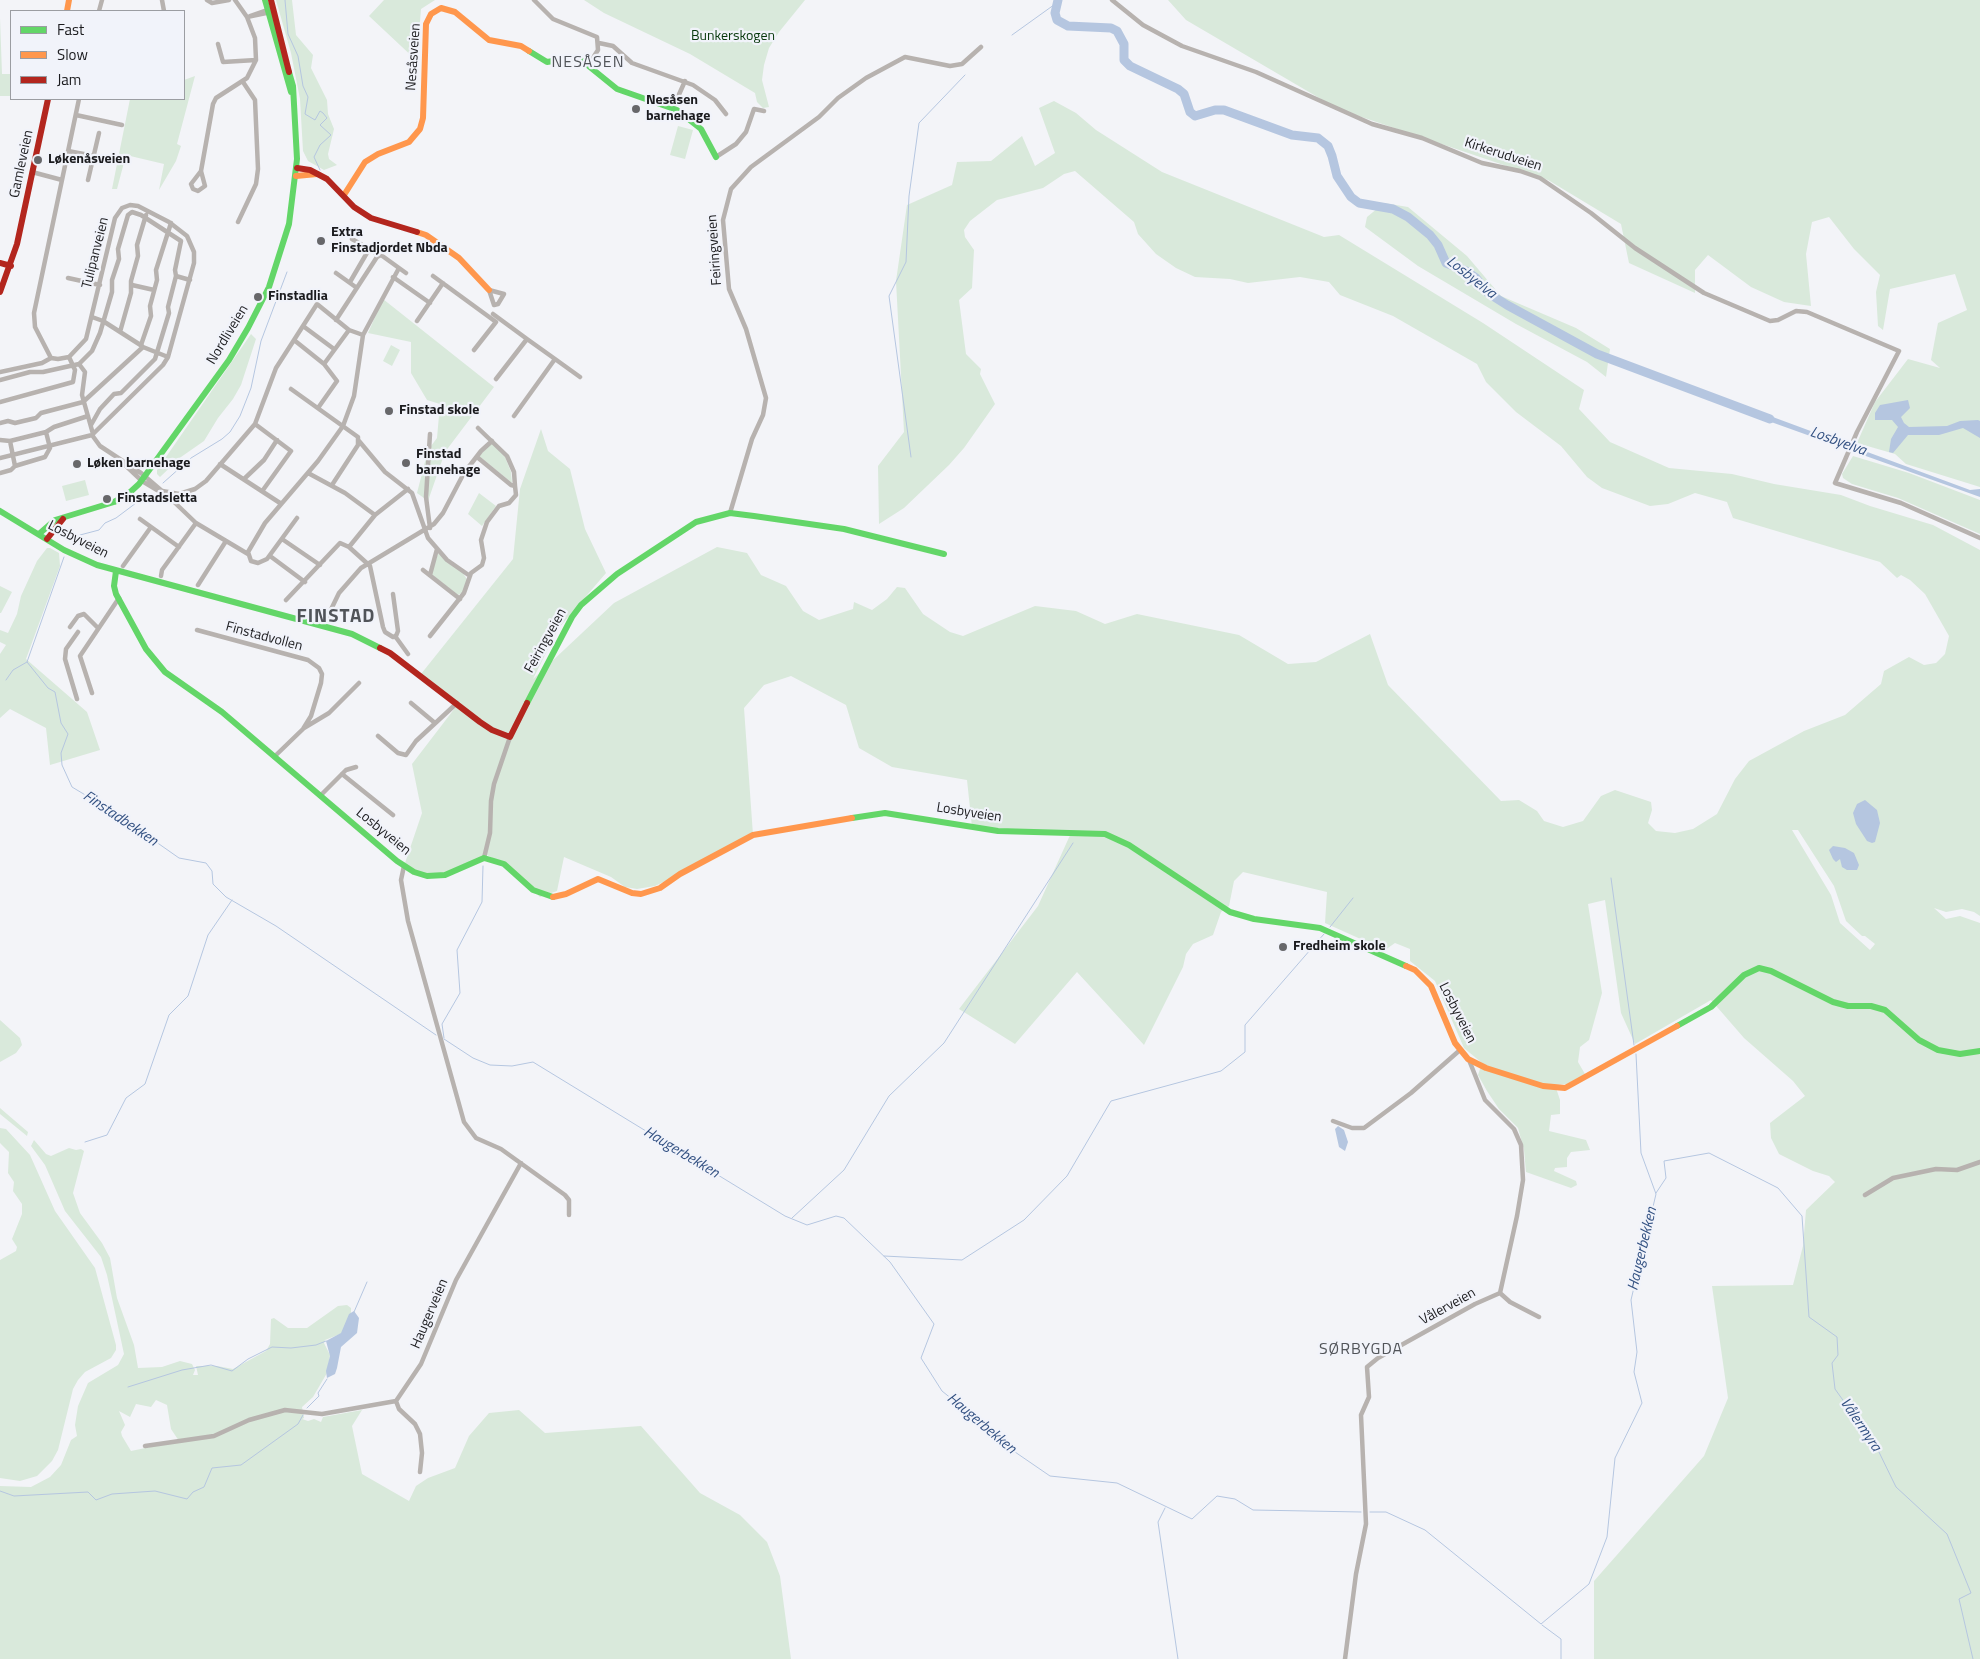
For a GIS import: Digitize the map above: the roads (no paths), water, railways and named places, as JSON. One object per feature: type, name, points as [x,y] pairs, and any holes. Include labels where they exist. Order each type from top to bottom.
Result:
[{"type":"main road","name":"Nordliveien","points":[[39,534],[55,520],[118,500],[144,479],[224,367],[258,310],[276,269],[285,240],[296,176],[296,127],[289,63],[265,0]]},
{"type":"main road","name":"Nordliveien","points":[[270,11],[271,0]]},
{"type":"main road","name":"Nesåsveien","points":[[344,195],[365,162],[409,142],[420,129],[426,24],[430,15],[436,10],[450,10],[489,40],[521,46],[544,61],[553,62],[574,58],[588,64]]},
{"type":"main road","points":[[588,64],[617,89],[673,108],[697,126],[716,158]]},
{"type":"main road","name":"Gamleveien","points":[[0,292],[11,266],[48,100]]},
{"type":"main road","points":[[297,168],[310,170],[331,182],[358,210],[370,218],[415,230],[445,247],[478,276],[489,290]]},
{"type":"main road","points":[[296,176],[318,174]]},
{"type":"main road","points":[[0,263],[11,266]]},
{"type":"main road","name":"Losbyveien","points":[[0,510],[80,558],[116,571],[114,586],[119,598],[146,649],[165,672],[222,712],[404,866],[427,876],[445,875],[484,858],[504,864],[533,890],[544,895],[554,897],[566,894],[598,879],[604,880],[632,894],[641,894],[660,888],[680,874],[753,835],[869,814],[885,813],[915,816],[998,831],[1105,834],[1129,845],[1179,880],[1230,912],[1254,919],[1320,928],[1338,934],[1415,970],[1430,986],[1460,1050],[1468,1059],[1486,1068],[1553,1088],[1566,1088],[1711,1007],[1744,975],[1759,968],[1771,970],[1833,1002],[1848,1006],[1871,1006],[1885,1010],[1928,1046],[1949,1053],[1970,1054],[1980,1051]]},
{"type":"main road","name":"Feiringveien","points":[[510,737],[572,617],[591,595],[617,574],[687,526],[706,518],[730,513],[844,529],[909,547],[944,554]]},
{"type":"main road","points":[[47,539],[66,516]]},
{"type":"main road","points":[[116,571],[324,624],[352,634],[379,646],[492,730],[510,737]]},
{"type":"street","points":[[207,0],[212,4],[229,0]]},
{"type":"street","points":[[201,171],[213,104],[222,94],[243,82],[253,70],[256,60],[255,38],[249,16],[235,0]]},
{"type":"street","points":[[534,0],[553,19],[593,34],[599,43],[597,54],[588,64]]},
{"type":"street","name":"Kirkerudveien","points":[[1112,0],[1150,30],[1182,46],[1256,72],[1372,124],[1422,138],[1482,163],[1520,171],[1540,178],[1591,213],[1635,248],[1704,293],[1770,321],[1778,320],[1796,311],[1807,312],[1899,351],[1848,452],[1835,483],[1901,503],[1980,538]]},
{"type":"street","points":[[249,16],[270,11]]},
{"type":"street","points":[[599,43],[610,44],[632,62],[686,81],[708,94],[726,114]]},
{"type":"street","points":[[218,44],[223,62],[256,60]]},
{"type":"street","name":"Feiringveien","points":[[730,513],[752,440],[763,415],[766,398],[746,328],[729,289],[723,220],[731,189],[750,167],[819,117],[838,98],[866,78],[905,57],[950,66],[962,64],[981,47]]},
{"type":"street","points":[[673,108],[686,81]]},
{"type":"street","points":[[238,222],[256,184],[258,169],[255,100],[243,82]]},
{"type":"street","points":[[51,358],[35,327],[34,313],[79,100]]},
{"type":"street","points":[[716,158],[734,146],[746,132],[754,110],[764,111]]},
{"type":"street","points":[[76,115],[122,125]]},
{"type":"street","points":[[88,180],[99,133]]},
{"type":"street","points":[[68,151],[115,160]]},
{"type":"street","points":[[32,172],[62,180]]},
{"type":"street","name":"Tulipanveien","points":[[69,357],[86,339],[116,218],[122,208],[130,205],[171,223],[186,236],[194,252],[194,263],[168,358],[92,434]]},
{"type":"street","points":[[120,332],[138,256],[137,245],[147,211]]},
{"type":"street","points":[[0,380],[30,372],[43,372],[76,364],[92,351],[112,292],[120,243],[128,215],[135,212],[181,241],[175,270],[176,276],[168,307],[170,313],[158,353],[150,365],[121,392],[114,394],[100,409],[91,425]]},
{"type":"street","points":[[0,423],[8,421],[15,423],[36,418],[41,413],[83,402],[142,346],[151,316],[150,306],[157,280],[156,270],[171,223]]},
{"type":"street","points":[[352,240],[368,251],[391,260],[406,273]]},
{"type":"street","points":[[110,241],[120,243]]},
{"type":"street","points":[[350,282],[368,251]]},
{"type":"street","points":[[336,320],[379,255]]},
{"type":"street","points":[[248,554],[265,522],[308,473],[342,426],[354,396],[363,335],[399,268]]},
{"type":"street","points":[[336,273],[357,288]]},
{"type":"street","points":[[176,276],[190,280]]},
{"type":"street","points":[[433,276],[527,338],[580,377]]},
{"type":"street","points":[[393,277],[430,303]]},
{"type":"street","points":[[68,278],[100,285]]},
{"type":"street","points":[[417,321],[443,283]]},
{"type":"street","points":[[132,285],[154,290]]},
{"type":"street","points":[[474,350],[496,322],[493,317],[494,305],[489,290]]},
{"type":"street","points":[[489,290],[504,294],[498,304],[494,305]]},
{"type":"street","points":[[0,372],[42,363],[51,358],[69,357],[85,372],[83,402],[92,434],[100,446],[163,492],[184,493],[195,489],[255,424],[276,368],[317,304],[349,330],[363,335]]},
{"type":"street","points":[[170,313],[180,316]]},
{"type":"street","points":[[92,317],[103,321],[142,346],[168,358]]},
{"type":"street","points":[[304,326],[334,349]]},
{"type":"street","points":[[324,364],[349,330]]},
{"type":"street","points":[[496,379],[527,338]]},
{"type":"street","points":[[294,340],[324,364],[337,380],[318,408]]},
{"type":"street","points":[[514,416],[555,359]]},
{"type":"street","points":[[0,402],[71,383],[76,375],[76,364]]},
{"type":"street","points":[[291,389],[358,437],[359,441],[385,472],[408,489],[416,498],[437,549],[470,576]]},
{"type":"street","points":[[121,392],[127,401]]},
{"type":"street","points":[[0,440],[10,442],[46,432],[54,427],[88,416]]},
{"type":"street","points":[[255,424],[291,451],[263,490]]},
{"type":"street","points":[[430,636],[460,599],[468,587],[470,576],[483,562],[481,540],[484,527],[499,506],[513,500],[516,495],[516,486],[510,462],[478,428]]},
{"type":"street","points":[[0,473],[45,456],[49,446],[46,432]]},
{"type":"street","points":[[0,458],[92,434]]},
{"type":"street","points":[[428,530],[426,497],[430,434]]},
{"type":"street","points":[[244,479],[264,460],[277,440]]},
{"type":"street","points":[[332,486],[359,441]]},
{"type":"street","points":[[10,442],[15,466]]},
{"type":"street","points":[[324,624],[339,593],[368,563],[428,530],[443,513],[468,469],[492,442]]},
{"type":"street","points":[[477,457],[511,485],[516,486]]},
{"type":"street","points":[[220,464],[263,490],[280,503]]},
{"type":"street","points":[[308,473],[332,486],[375,515]]},
{"type":"street","points":[[349,547],[375,515],[408,489]]},
{"type":"street","points":[[170,493],[172,500],[196,523],[248,554],[254,563],[263,562],[270,556],[297,518]]},
{"type":"street","points":[[140,519],[178,547]]},
{"type":"street","points":[[161,576],[162,570],[196,523]]},
{"type":"street","points":[[124,566],[150,527]]},
{"type":"street","points":[[282,538],[320,565]]},
{"type":"street","points":[[198,585],[226,541]]},
{"type":"street","points":[[286,600],[340,543],[349,547],[368,563],[375,585],[383,627],[388,635],[395,636],[408,654]]},
{"type":"street","points":[[430,575],[437,549]]},
{"type":"street","points":[[270,556],[304,582]]},
{"type":"street","points":[[423,570],[460,599]]},
{"type":"street","points":[[393,594],[398,631],[395,636]]},
{"type":"street","points":[[92,693],[80,656],[119,598]]},
{"type":"street","points":[[70,627],[82,614],[98,628]]},
{"type":"street","name":"Finstadvollen","points":[[197,630],[314,663],[322,674],[321,683],[311,716],[303,729]]},
{"type":"street","points":[[77,699],[65,659],[66,649],[78,632]]},
{"type":"street","name":"Finstadvollen","points":[[274,756],[303,729],[329,713],[358,683]]},
{"type":"street","points":[[411,703],[435,723]]},
{"type":"street","points":[[378,736],[398,753],[406,755],[416,741],[457,703]]},
{"type":"street","name":"Feiringveien","points":[[484,858],[490,833],[491,802],[494,784],[510,737]]},
{"type":"street","points":[[320,796],[342,774],[356,766]]},
{"type":"street","points":[[342,774],[393,815]]},
{"type":"street","points":[[404,866],[401,880],[408,921],[464,1122],[476,1138],[501,1149],[566,1195],[569,1200],[569,1215]]},
{"type":"street","points":[[1333,1120],[1352,1128],[1364,1128],[1411,1093],[1460,1050]]},
{"type":"street","points":[[1468,1059],[1485,1100],[1514,1129],[1521,1145],[1522,1194],[1500,1293],[1510,1302],[1539,1317]]},
{"type":"street","points":[[1865,1195],[1893,1178],[1936,1169],[1957,1170],[1980,1162]]},
{"type":"street","name":"Haugerveien","points":[[396,1401],[421,1364],[456,1280],[521,1163]]},
{"type":"street","name":"Vålerveien","points":[[1344,1659],[1356,1574],[1366,1524],[1361,1415],[1368,1397],[1367,1368],[1378,1358],[1475,1304],[1500,1293]]},
{"type":"street","points":[[145,1446],[214,1436],[249,1420],[285,1410],[322,1414],[396,1401],[399,1409],[415,1424],[420,1434],[422,1453],[420,1472]]},
{"type":"water","points":[[1908,400],[1910,408],[1901,417],[1909,427],[1947,426],[1960,421],[1978,420],[1980,421],[1980,438],[1963,428],[1939,435],[1908,435],[1893,453],[1889,452],[1891,439],[1898,427],[1892,420],[1875,420],[1875,413],[1880,405]]},
{"type":"water","points":[[1762,413],[1970,490],[1980,489],[1980,497],[1760,418]]},
{"type":"water","points":[[1865,800],[1877,810],[1880,823],[1875,842],[1872,843],[1867,841],[1856,824],[1853,813],[1857,804]]},
{"type":"water","points":[[1833,846],[1845,848],[1854,853],[1859,865],[1857,870],[1847,870],[1842,867],[1840,859],[1836,862],[1833,859],[1829,850]]},
{"type":"water","points":[[1338,1126],[1344,1130],[1348,1142],[1345,1151],[1339,1147],[1335,1129]]},
{"type":"water","points":[[354,1311],[359,1318],[357,1333],[341,1347],[335,1374],[327,1378],[326,1371],[330,1356],[326,1341],[341,1333],[349,1314]]},
{"type":"waterway","name":"Finstadbekken","points":[[285,0],[288,34],[298,56],[303,86],[308,97],[305,114],[315,120],[320,111],[323,113],[327,118],[320,125],[331,135],[320,145],[314,157],[320,170]]},
{"type":"waterway","name":"Losbyelva","points":[[1058,0],[1055,13],[1057,20],[1068,26],[1111,28],[1117,31],[1124,44],[1124,60],[1130,66],[1178,89],[1184,94],[1190,112],[1195,116],[1215,110],[1224,110],[1292,135],[1318,138],[1328,146],[1337,176],[1351,197],[1359,203],[1393,209],[1408,217],[1430,235],[1438,245],[1446,263],[1466,271],[1476,278],[1488,293],[1507,305],[1597,354],[1770,419]]},
{"type":"waterway","points":[[1012,35],[1058,2]]},
{"type":"waterway","points":[[911,457],[889,296],[906,262],[909,196],[919,123],[965,75]]},
{"type":"waterway","points":[[163,483],[191,458],[222,439],[230,432],[240,416],[251,388],[261,341],[287,272]]},
{"type":"waterway","points":[[73,540],[80,535],[99,530],[105,523],[116,518],[148,494]]},
{"type":"waterway","name":"Finstadbekken","points":[[64,557],[27,662],[48,688],[55,692],[61,723],[68,734],[61,753],[62,765],[72,787],[112,811],[179,858],[206,863],[212,871],[213,884],[226,897],[276,926],[436,1035]]},
{"type":"waterway","points":[[6,680],[13,670],[27,662]]},
{"type":"waterway","points":[[792,1218],[844,1170],[889,1096],[944,1043],[1073,843]]},
{"type":"waterway","points":[[444,1038],[442,1024],[460,993],[457,950],[482,902],[483,866]]},
{"type":"waterway","name":"Haugerbekken","points":[[1611,878],[1634,1045]]},
{"type":"waterway","points":[[1330,927],[1353,898]]},
{"type":"waterway","points":[[85,1142],[107,1135],[126,1098],[145,1084],[169,1015],[188,996],[208,935],[232,900]]},
{"type":"waterway","points":[[884,1256],[962,1260],[1024,1220],[1067,1176],[1111,1101],[1221,1071],[1245,1052],[1245,1025],[1324,934]]},
{"type":"waterway","name":"Haugerbekken","points":[[444,1039],[473,1058],[490,1065],[512,1066],[533,1062],[785,1216],[807,1225],[836,1216],[844,1218],[890,1262],[934,1324],[921,1358],[942,1391],[984,1425],[999,1441],[1050,1476],[1117,1483],[1192,1519],[1217,1496],[1235,1499],[1253,1510],[1361,1512]]},
{"type":"waterway","name":"Haugerbekken","points":[[1370,1512],[1386,1512],[1425,1530],[1541,1624],[1589,1584],[1607,1537],[1615,1458],[1642,1403],[1634,1372],[1637,1352],[1631,1300],[1656,1194],[1641,1153],[1636,1054]]},
{"type":"waterway","name":"Vålermyra","points":[[1656,1193],[1666,1178],[1664,1161],[1709,1153],[1778,1188],[1802,1216],[1809,1317],[1837,1337],[1838,1355],[1832,1363],[1835,1389],[1877,1448],[1896,1487],[1947,1534],[1971,1593],[1959,1599],[1973,1659]]},
{"type":"waterway","points":[[354,1312],[367,1282]]},
{"type":"waterway","points":[[128,1387],[182,1370],[211,1365],[232,1371],[248,1359],[272,1347],[291,1348],[316,1345],[326,1341]]},
{"type":"waterway","points":[[307,1408],[319,1396],[318,1393],[327,1379]]},
{"type":"waterway","points":[[0,1491],[14,1496],[88,1492],[96,1500],[112,1494],[155,1491],[187,1499],[193,1492],[204,1487],[212,1468],[241,1465],[298,1424],[303,1415]]},
{"type":"waterway","points":[[1165,1508],[1158,1522],[1178,1659]]},
{"type":"waterway","points":[[1542,1625],[1561,1639],[1561,1659]]},
{"type":"place","name":"Nesåsen barnehage","points":[[636,109]]},
{"type":"place","name":"Løkenåsveien","points":[[38,160]]},
{"type":"place","name":"Extra Finstadjordet Nbda","points":[[321,241]]},
{"type":"place","name":"Finstadlia","points":[[258,297]]},
{"type":"place","name":"Finstad skole","points":[[389,411]]},
{"type":"place","name":"Finstad barnehage","points":[[406,463]]},
{"type":"place","name":"Løken barnehage","points":[[77,464]]},
{"type":"place","name":"Finstadsletta","points":[[107,499]]},
{"type":"place","name":"Fredheim skole","points":[[1283,947]]},
{"type":"district","name":"NESÅSEN","points":[[588,63]]},
{"type":"district","name":"FINSTAD","points":[[336,617]]},
{"type":"district","name":"SØRBYGDA","points":[[1361,1350]]},
{"type":"park label","name":"Bunkerskogen","points":[[733,37]]}]
